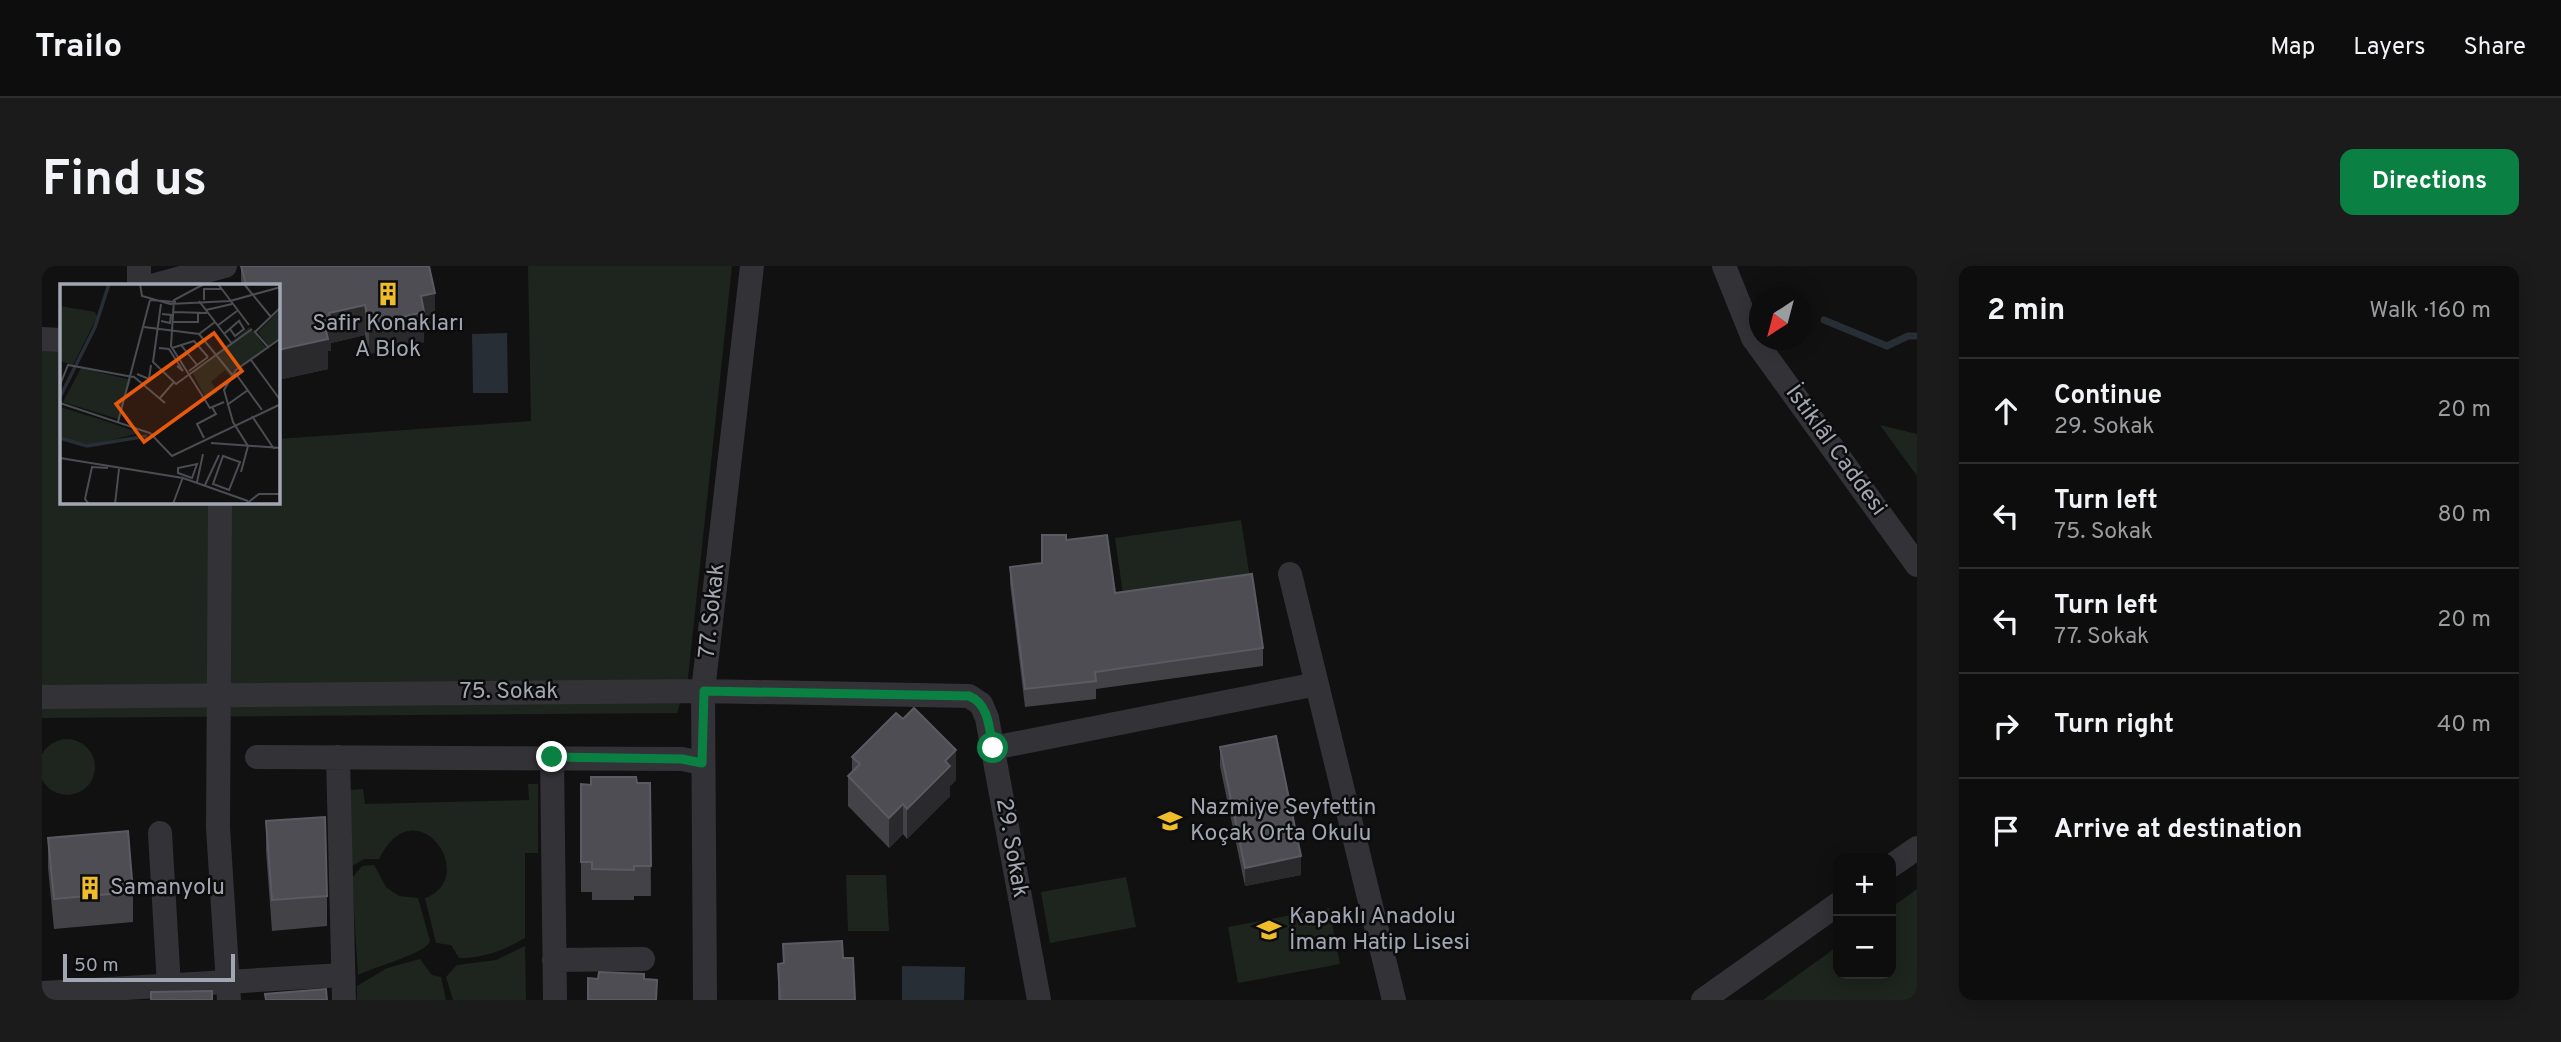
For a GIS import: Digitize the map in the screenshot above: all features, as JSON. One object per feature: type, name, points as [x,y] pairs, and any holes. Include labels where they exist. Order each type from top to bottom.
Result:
[{"type":"street","points":[[139,266],[139,284]]},
{"type":"street","points":[[162,284],[192,280],[225,266]]},
{"type":"street","name":"77. Sokak","points":[[705,1000],[702,763],[704,691],[752,266]]},
{"type":"street","name":"İstiklâl Caddesi","points":[[1724,266],[1753,338],[1917,565]]},
{"type":"street","points":[[42,338],[60,340]]},
{"type":"street","points":[[220,504],[218,828],[228,990]]},
{"type":"street","points":[[1290,574],[1394,1000]]},
{"type":"street","points":[[993,748],[1317,684]]},
{"type":"street","name":"75. Sokak","points":[[42,697],[704,691],[960,695],[976,699]]},
{"type":"street","name":"29. Sokak","points":[[976,699],[985,711],[993,748],[1039,1000]]},
{"type":"street","points":[[257,757],[552,757],[682,759],[702,763]]},
{"type":"street","points":[[338,757],[344,1000]]},
{"type":"street","points":[[552,757],[555,1000]]},
{"type":"street","points":[[160,832],[169,986]]},
{"type":"street","points":[[1896,863],[1917,848]]},
{"type":"street","points":[[1703,1000],[1833,908]]},
{"type":"street","points":[[554,960],[643,959]]},
{"type":"street","points":[[42,993],[169,986],[228,990],[343,975]]},
{"type":"shaded area","points":[[528,266],[732,266],[688,678],[677,713],[42,718],[42,348],[60,349],[60,504],[280,504],[280,439],[531,421]]},
{"type":"shaded area","points":[[507,333],[508,393],[473,393],[472,334]]},
{"type":"shaded area","points":[[1880,425],[1917,434],[1917,476]]},
{"type":"shaded area","points":[[1241,520],[1252,591],[1125,609],[1115,538]]},
{"type":"shaded area","points":[[67,739],[78,741],[87,747],[93,756],[93,778],[87,787],[78,793],[67,795],[56,793],[47,787],[41,778],[39,767],[41,756],[47,747],[56,741]]},
{"type":"shaded area","points":[[528,784],[538,784],[538,853],[525,853],[525,938],[509,946],[485,955],[459,958],[451,945],[436,943],[425,898],[441,888],[447,873],[445,857],[437,843],[425,833],[410,831],[394,838],[379,859],[364,859],[352,866],[350,790],[363,789],[365,804],[529,800]]},
{"type":"shaded area","points":[[374,865],[386,887],[399,896],[418,898],[430,941],[419,951],[358,975],[352,878],[362,866]]},
{"type":"shaded area","points":[[846,875],[886,875],[889,931],[848,931]]},
{"type":"shaded area","points":[[1126,877],[1136,927],[1050,943],[1041,892]]},
{"type":"shaded area","points":[[1917,889],[1917,1000],[1763,1000],[1833,950],[1833,979],[1896,979],[1896,904]]},
{"type":"shaded area","points":[[1329,908],[1340,964],[1238,983],[1228,927]]},
{"type":"shaded area","points":[[525,946],[526,1000],[453,1000],[446,977],[457,965],[496,960]]},
{"type":"shaded area","points":[[420,959],[432,975],[441,977],[446,1000],[357,1000],[357,986],[387,968]]},
{"type":"shaded area","points":[[902,966],[965,967],[964,1000],[902,1000]]},
{"type":"building","points":[[241,266],[429,266],[435,293],[421,296],[424,312],[369,324],[365,305],[329,313],[331,320],[324,322],[328,339],[280,350],[280,284],[246,284]]},
{"type":"building","points":[[1042,535],[1066,535],[1066,540],[1107,535],[1115,593],[1252,574],[1263,648],[1095,672],[1096,681],[1025,689],[1010,567],[1042,563]]},
{"type":"building","points":[[914,708],[956,750],[945,761],[950,766],[907,809],[903,804],[889,818],[848,776],[860,764],[852,757],[896,713],[903,719]]},
{"type":"building","points":[[1276,736],[1301,856],[1245,868],[1220,747]]},
{"type":"building","points":[[591,777],[636,777],[637,783],[650,783],[651,866],[634,866],[634,870],[592,869],[592,862],[581,862],[581,784],[591,785]]},
{"type":"building","points":[[325,817],[327,896],[272,900],[266,821]]},
{"type":"building","points":[[128,831],[133,892],[54,899],[48,838]]},
{"type":"building","points":[[842,941],[843,958],[853,958],[855,1000],[780,1000],[778,964],[784,963],[783,944]]},
{"type":"building","points":[[599,972],[644,974],[644,979],[657,980],[656,1000],[588,1000],[588,978],[598,979]]},
{"type":"building","points":[[326,989],[327,1000],[266,1000],[265,994]]},
{"type":"building","points":[[212,991],[212,1000],[151,1000],[151,992]]},
{"type":"waterway","points":[[1824,320],[1887,346],[1908,336],[1917,336]]},
{"type":"place","name":"Safir Konakları A Blok","points":[[388,294]]},
{"type":"place","name":"Nazmiye Seyfettin Koçak Orta Okulu","points":[[1170,821]]},
{"type":"place","name":"Samanyolu","points":[[90,888]]},
{"type":"place","name":"Kapaklı Anadolu İmam Hatip Lisesi","points":[[1269,930]]},
{"type":"route","points":[[552,757],[682,759],[702,763],[704,691],[969,696],[976,699],[985,711],[993,748]]}]
